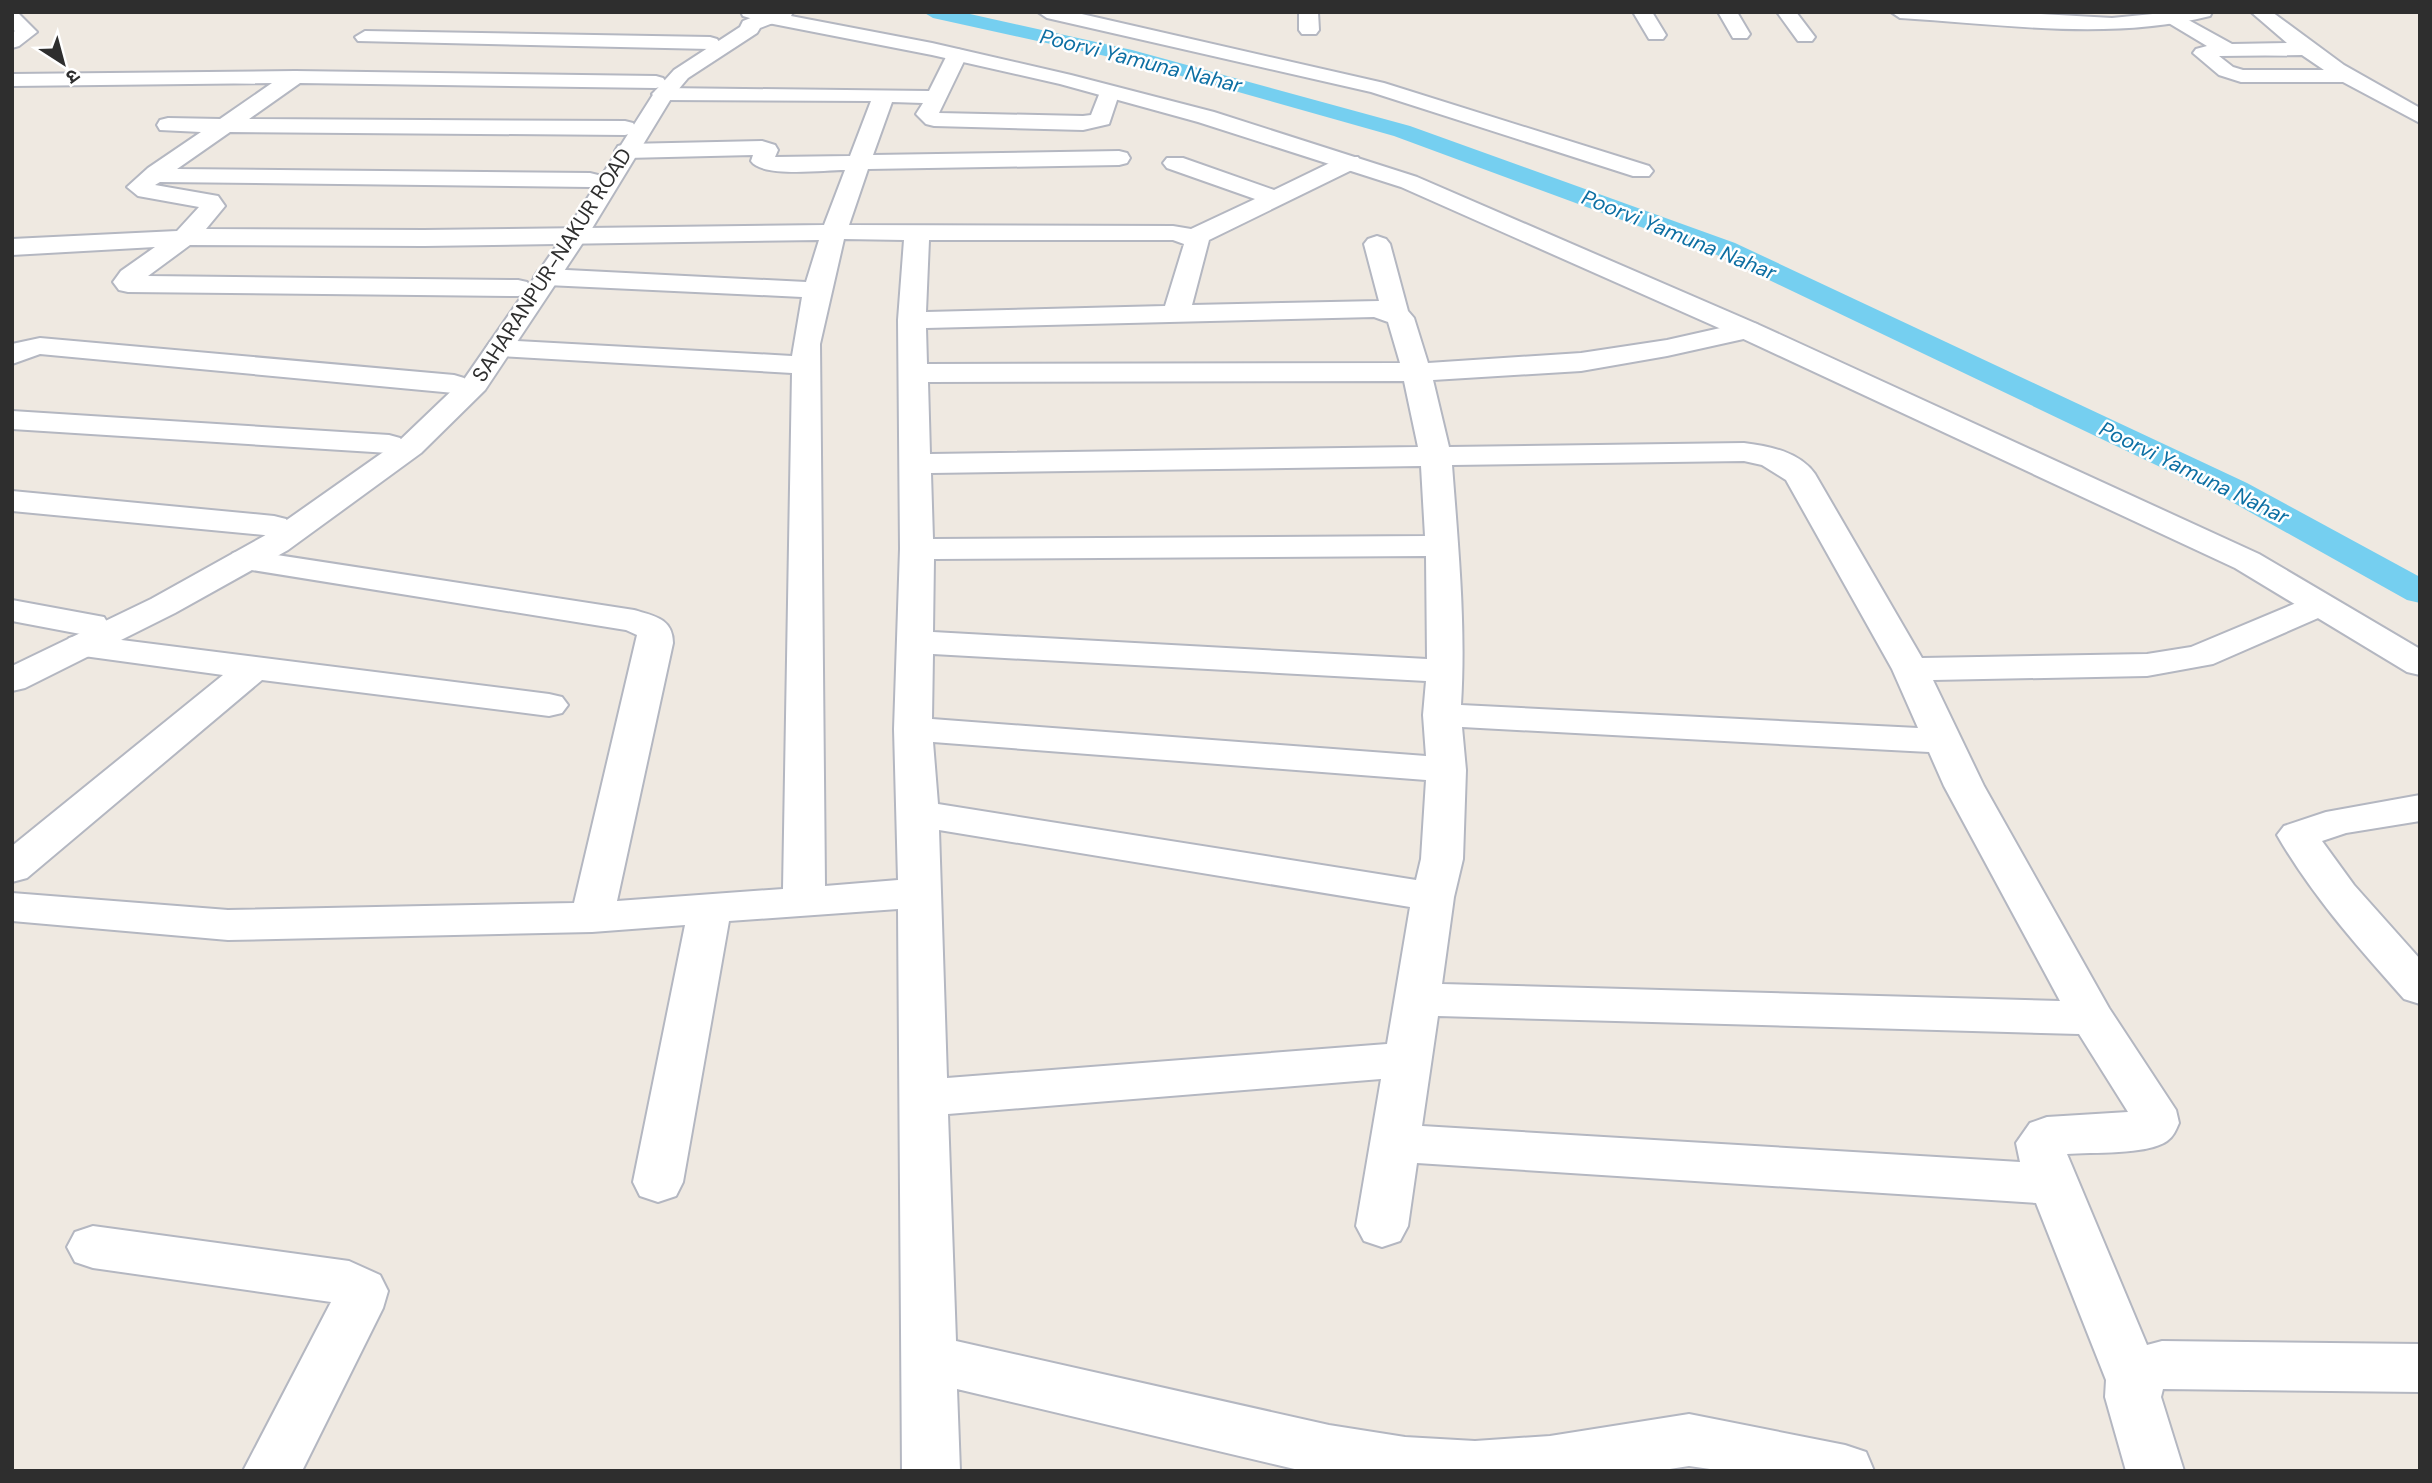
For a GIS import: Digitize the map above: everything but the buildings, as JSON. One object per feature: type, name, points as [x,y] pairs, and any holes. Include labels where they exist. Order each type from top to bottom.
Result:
[{"type":"street","points":[[1047,12],[1151,26],[1413,97],[1641,171]]},
{"type":"street","points":[[1642,12],[1656,35]]},
{"type":"street","points":[[1727,12],[1740,34]]},
{"type":"street","points":[[1786,12],[1805,37]]},
{"type":"street","points":[[1900,12],[2112,24],[2174,18],[2203,12]]},
{"type":"street","points":[[2260,12],[2303,48],[2344,76],[2420,117]]},
{"type":"street","points":[[12,16],[38,13]]},
{"type":"street","points":[[12,16],[27,32],[12,42]]},
{"type":"street","points":[[763,17],[957,55],[1206,117],[1350,162],[1472,208],[1747,330],[2246,561],[2420,664]]},
{"type":"street","name":"SAHARANPUR-NAKUR ROAD","points":[[12,680],[274,526],[389,444],[454,384],[519,288],[565,235],[671,68],[710,43],[763,17]]},
{"type":"street","name":"SAHARANPUR-NAKUR ROAD","points":[[660,88],[750,29],[763,17]]},
{"type":"street","points":[[2174,18],[2228,50]]},
{"type":"street","points":[[365,37],[710,43]]},
{"type":"street","points":[[261,177],[424,38]]},
{"type":"street","points":[[2303,48],[2203,53],[2227,71],[2241,76],[2344,76]]},
{"type":"street","points":[[957,55],[927,114],[934,119],[1083,123],[1101,119],[1109,91]]},
{"type":"street","points":[[295,77],[139,187],[213,203],[212,209],[185,237],[130,277],[126,282],[128,284],[519,288]]},
{"type":"street","points":[[12,80],[376,78],[924,96],[934,99]]},
{"type":"street","points":[[804,903],[806,344],[835,232],[884,95]]},
{"type":"street","points":[[168,125],[318,126],[762,148],[767,150],[762,162],[769,164],[1119,158]]},
{"type":"street","name":"SAHARANPUR-NAKUR ROAD","points":[[12,661],[87,636],[163,606],[245,561],[310,520],[410,447],[475,384],[547,277],[590,180],[625,140]]},
{"type":"street","points":[[12,247],[185,237],[835,232],[1173,233],[1194,238],[1350,162]]},
{"type":"street","points":[[1175,163],[1275,198]]},
{"type":"street","points":[[156,173],[166,176],[590,180]]},
{"type":"street","points":[[917,232],[912,320],[917,549],[913,729],[920,893],[931,1471]]},
{"type":"street","points":[[1177,312],[1197,245],[1194,238]]},
{"type":"street","points":[[1377,244],[1395,313]]},
{"type":"street","points":[[547,277],[818,290]]},
{"type":"street","points":[[912,320],[1374,309],[1395,313],[1401,318],[1436,458],[1442,546],[1445,671],[1442,715],[1447,770],[1442,859],[1433,897],[1382,1226]]},
{"type":"street","points":[[913,373],[1416,372],[1581,362],[1667,348],[1747,330]]},
{"type":"street","points":[[12,356],[21,350],[40,346],[454,384]]},
{"type":"street","points":[[500,348],[806,365]]},
{"type":"street","points":[[12,420],[389,444]]},
{"type":"street","points":[[915,464],[1744,452],[1767,455],[1785,463],[1799,474],[1910,669],[1964,786],[2092,1018],[2152,1110],[2155,1124],[2147,1130],[2047,1136],[2041,1143],[2043,1158],[2134,1380],[2133,1397],[2155,1471]]},
{"type":"street","points":[[12,501],[274,526]]},
{"type":"street","points":[[917,549],[1442,546]]},
{"type":"street","points":[[245,561],[634,621],[655,630],[656,643],[592,917]]},
{"type":"street","points":[[1910,669],[2147,665],[2174,661],[2200,656],[2234,644],[2320,605]]},
{"type":"street","points":[[12,610],[87,636],[254,668],[549,705]]},
{"type":"street","points":[[913,642],[1445,671]]},
{"type":"street","points":[[14,900],[254,668]]},
{"type":"street","points":[[1442,715],[1943,741]]},
{"type":"street","points":[[913,729],[1447,770]]},
{"type":"street","points":[[2420,808],[2340,821],[2298,835],[2306,851],[2359,918],[2420,988]]},
{"type":"street","points":[[918,814],[1433,897]]},
{"type":"street","points":[[14,900],[228,925],[592,917],[920,893]]},
{"type":"street","points":[[658,1182],[710,909]]},
{"type":"street","points":[[1417,999],[2092,1018]]},
{"type":"street","points":[[924,1098],[1408,1060]]},
{"type":"street","points":[[1395,1143],[2054,1184]]},
{"type":"street","points":[[93,1247],[349,1283],[361,1291],[356,1308],[272,1471]]},
{"type":"street","points":[[930,1359],[1329,1451],[1405,1463],[1475,1467],[1550,1462],[1689,1440],[1731,1446],[1845,1471]]},
{"type":"street","points":[[2134,1380],[2146,1370],[2162,1365],[2416,1374]]},
{"type":"waterway","name":"Poorvi Yamuna Nahar","points":[[933,12],[1132,56],[1402,131],[1726,249],[2235,490],[2420,592]]}]
